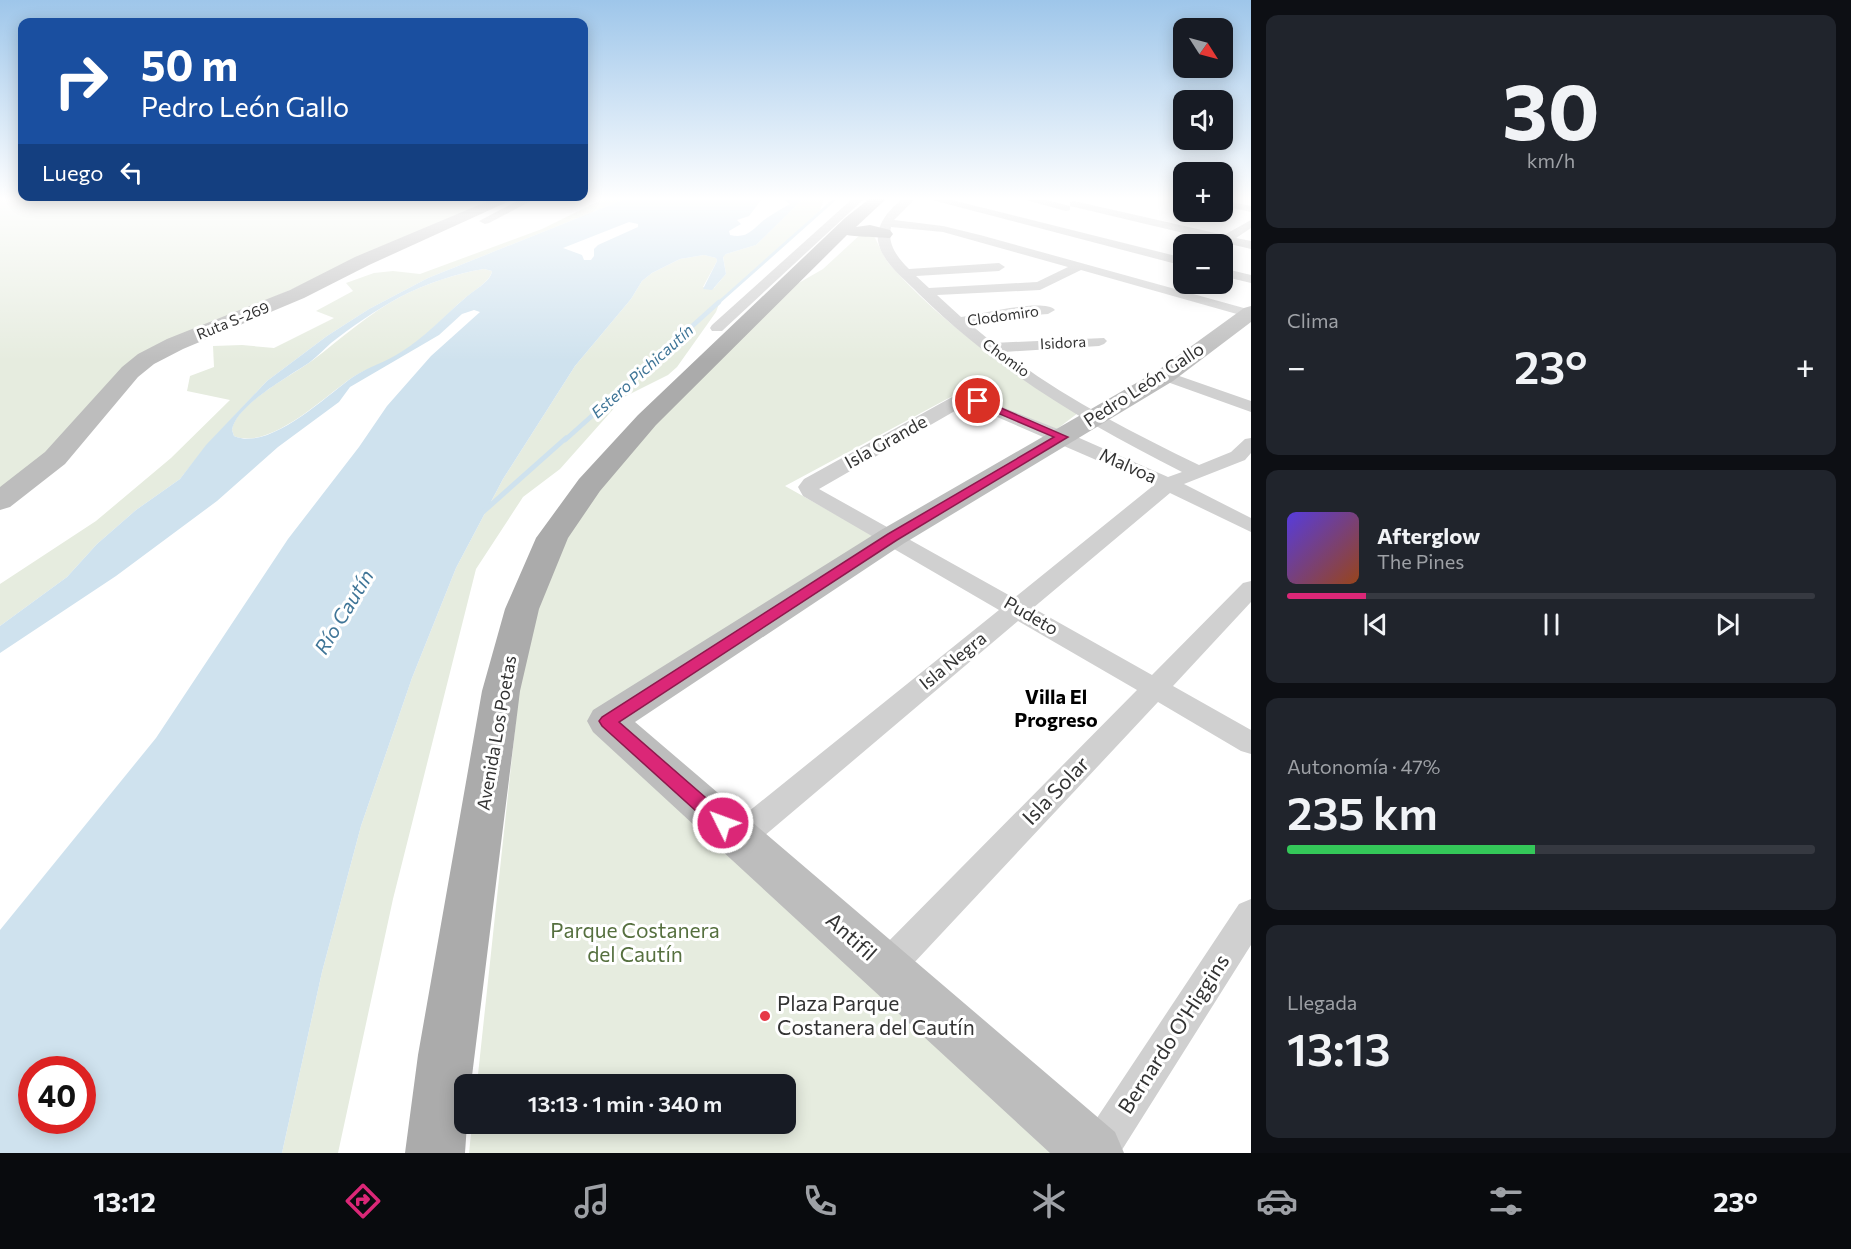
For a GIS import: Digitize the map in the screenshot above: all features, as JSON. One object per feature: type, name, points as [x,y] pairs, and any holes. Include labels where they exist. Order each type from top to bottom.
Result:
[{"type":"main road","name":"Avenida Los Poetas","points":[[435,1153],[446,1055],[501,691],[522,609],[552,538],[589,485],[647,420],[818,253]]},
{"type":"main road","points":[[783,286],[813,270],[832,253]]},
{"type":"street","name":"Ruta S-269","points":[[0,501],[55,458],[130,372],[146,359],[174,344],[297,294],[381,253]]},
{"type":"street","points":[[717,328],[800,253]]},
{"type":"street","name":"Chomio","points":[[889,253],[925,292],[991,348],[1094,419],[1196,471]]},
{"type":"street","points":[[1033,253],[1251,313]]},
{"type":"street","points":[[1147,253],[1173,259]]},
{"type":"street","points":[[925,292],[1040,286],[1080,266]]},
{"type":"street","points":[[906,273],[999,267]]},
{"type":"street","points":[[1233,275],[1251,279]]},
{"type":"street","name":"Clodomiro","points":[[960,322],[1006,313],[1047,310]]},
{"type":"street","name":"Pedro León Gallo","points":[[607,721],[892,537],[1165,376],[1251,313]]},
{"type":"street","name":"Isidora","points":[[991,348],[1099,341]]},
{"type":"street","points":[[1165,376],[1251,407]]},
{"type":"street","name":"Malvoa","points":[[969,399],[1168,484],[1251,526]]},
{"type":"street","name":"Isla Grande","points":[[810,492],[811,483],[960,400],[969,399]]},
{"type":"street","name":"Isla Negra","points":[[739,838],[1168,484],[1238,456],[1251,444]]},
{"type":"street","name":"Pudeto","points":[[810,492],[1251,743]]},
{"type":"street","name":"Isla Solar","points":[[886,968],[1251,588]]},
{"type":"street","name":"Antifil","points":[[607,721],[1096,1153]]},
{"type":"street","name":"Bernardo O'Higgins","points":[[1096,1153],[1251,915]]},
{"type":"green space","points":[[0,253],[374,253],[173,342],[0,504]]},
{"type":"green space","points":[[477,253],[491,253],[428,278],[369,309],[327,336],[267,381],[207,445],[180,479],[136,510],[97,544],[67,577],[0,626],[0,584],[96,521],[171,458],[230,400],[187,391],[190,376],[214,367],[213,346],[242,345],[274,348],[334,318],[316,311],[353,291],[346,283],[374,273],[393,271],[420,274]]},
{"type":"green space","points":[[774,253],[720,301],[716,312],[677,367],[668,375],[624,397],[560,469],[523,497],[476,569],[393,899],[338,1153],[282,1153],[322,972],[361,826],[412,678],[456,568],[503,479],[575,366],[631,299],[642,281],[652,273],[680,259],[704,255],[716,258],[717,261],[703,287],[714,288],[726,274],[723,256],[726,254]]},
{"type":"green space","name":"Parque Costanera del Cautín","points":[[841,253],[882,253],[912,288],[956,328],[1028,381],[1078,413],[1057,429],[960,392],[785,486],[876,537],[597,716],[1066,1153],[469,1153],[471,1134],[796,1134],[796,1074],[478,1074],[517,710],[510,690],[564,535],[639,433],[790,288],[823,269]]},
{"type":"green space","points":[[484,269],[492,271],[485,283],[409,348],[353,377],[313,408],[280,429],[264,436],[248,439],[234,436],[232,430],[236,420],[254,400],[313,360],[378,310],[431,283]]},
{"type":"water","name":"Río Cautín","points":[[491,253],[576,253],[582,255],[584,260],[591,260],[594,253],[730,253],[723,257],[726,274],[712,290],[703,289],[717,261],[716,258],[704,255],[680,259],[652,273],[642,281],[631,299],[575,366],[503,479],[456,568],[412,678],[361,826],[322,972],[282,1153],[0,1153],[0,930],[156,738],[288,539],[359,447],[387,406],[431,356],[480,312],[474,310],[462,314],[439,335],[350,387],[339,402],[278,447],[217,501],[116,576],[0,653],[0,626],[67,577],[97,544],[136,510],[180,479],[206,445],[267,381],[327,336],[369,309],[428,278]],"holes":[[[484,269],[492,271],[485,283],[410,346],[353,377],[297,419],[264,436],[248,439],[234,436],[232,430],[236,420],[253,401],[383,307],[410,292],[441,280]]]},
{"type":"waterway","name":"Estero Pichicautín","points":[[717,304],[775,253]]},
{"type":"waterway","name":"Estero Pichicautín","points":[[565,440],[719,302]]},
{"type":"waterway","name":"Estero Pichicautín","points":[[483,512],[566,438]]},
{"type":"place","name":"Plaza Parque Costanera del Cautín","points":[[765,1016]]},
{"type":"district","name":"Villa El Progreso","points":[[1056,708]]},
{"type":"route","points":[[723,823],[607,721],[892,537],[1062,437],[978,401]]}]
